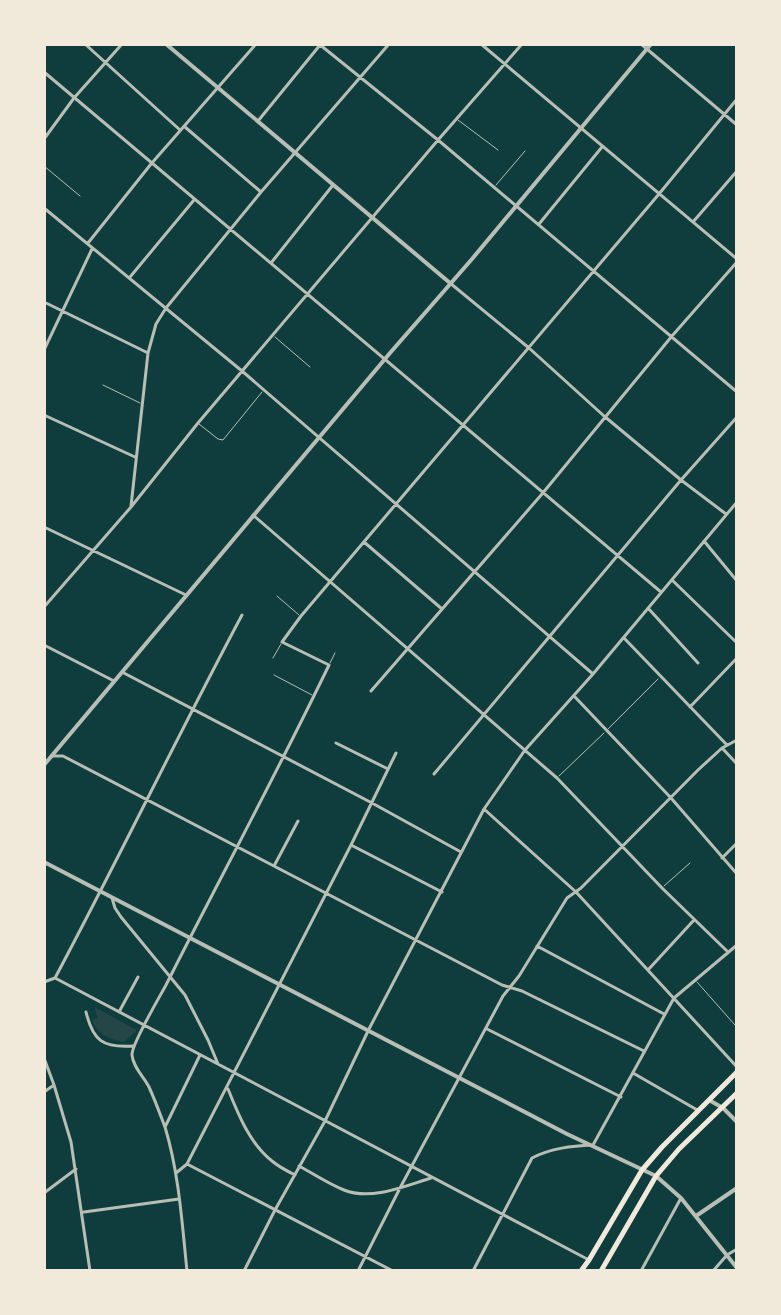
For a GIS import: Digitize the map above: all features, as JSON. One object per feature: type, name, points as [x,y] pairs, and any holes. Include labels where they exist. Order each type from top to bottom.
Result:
[{"type":"main road","points":[[581,1271],[642,1170],[737,1070]]},
{"type":"main road","points":[[601,1271],[656,1176],[737,1093]]},
{"type":"street","points":[[85,44],[261,192]]},
{"type":"street","points":[[44,139],[74,98],[122,44]]},
{"type":"street","points":[[166,44],[529,348],[604,416],[726,514]]},
{"type":"street","points":[[88,244],[151,164],[256,44]]},
{"type":"street","points":[[258,121],[319,44],[539,224],[737,392]]},
{"type":"street","points":[[131,507],[148,353],[156,324],[230,229],[389,44]]},
{"type":"street","points":[[371,691],[542,494],[737,260],[481,44]]},
{"type":"street","points":[[44,607],[522,44]]},
{"type":"street","points":[[641,44],[649,46],[737,125]]},
{"type":"street","points":[[44,765],[649,46]]},
{"type":"street","points":[[44,72],[661,592]]},
{"type":"street","points":[[187,1271],[176,1173],[165,1127],[150,1089],[132,1058],[133,1046],[329,665],[282,642],[737,99]]},
{"type":"street","points":[[539,224],[603,147]]},
{"type":"street","points":[[693,222],[737,171]]},
{"type":"street","points":[[270,264],[333,185]]},
{"type":"street","points":[[130,277],[194,200]]},
{"type":"street","points":[[44,208],[242,371],[593,674]]},
{"type":"street","points":[[44,350],[93,248]]},
{"type":"street","points":[[44,302],[148,353]]},
{"type":"street","points":[[44,415],[136,457]]},
{"type":"street","points":[[434,774],[737,417]]},
{"type":"street","points":[[244,1271],[325,1121],[369,1029],[484,809],[525,750],[737,502]]},
{"type":"street","points":[[253,515],[557,778],[728,952]]},
{"type":"street","points":[[44,527],[186,595]]},
{"type":"street","points":[[704,541],[737,581]]},
{"type":"street","points":[[364,542],[442,609]]},
{"type":"street","points":[[672,580],[737,643]]},
{"type":"street","points":[[648,608],[698,663]]},
{"type":"street","points":[[44,982],[55,978],[242,615]]},
{"type":"street","points":[[623,637],[727,745]]},
{"type":"street","points":[[44,645],[114,681]]},
{"type":"street","points":[[690,707],[737,658]]},
{"type":"street","points":[[122,672],[462,853]]},
{"type":"street","points":[[574,695],[737,874]]},
{"type":"street","points":[[358,1271],[503,996],[567,898],[722,748],[737,740]]},
{"type":"street","points":[[336,743],[388,769]]},
{"type":"street","points":[[722,748],[737,764]]},
{"type":"street","points":[[44,753],[63,756],[502,985],[510,986],[644,1051]]},
{"type":"street","points":[[176,1173],[187,1164],[227,1088],[396,753]]},
{"type":"street","points":[[484,809],[576,892],[737,1070]]},
{"type":"street","points":[[274,866],[298,821]]},
{"type":"street","points":[[722,858],[737,843]]},
{"type":"street","points":[[351,845],[442,892]]},
{"type":"street","points":[[44,862],[567,1134],[656,1176],[681,1198],[737,1268]]},
{"type":"street","points":[[112,898],[121,917],[194,1010],[218,1064]]},
{"type":"street","points":[[648,970],[694,919]]},
{"type":"street","points":[[593,1145],[674,998],[737,945]]},
{"type":"street","points":[[537,946],[664,1014]]},
{"type":"street","points":[[119,1012],[138,977]]},
{"type":"street","points":[[55,978],[589,1260]]},
{"type":"street","points":[[86,1012],[92,1031],[99,1039],[112,1046],[133,1046]]},
{"type":"street","points":[[487,1029],[621,1097]]},
{"type":"street","points":[[165,1127],[200,1055]]},
{"type":"street","points":[[44,1058],[71,1142],[90,1271]]},
{"type":"street","points":[[633,1073],[699,1111]]},
{"type":"street","points":[[44,1092],[54,1085]]},
{"type":"street","points":[[227,1088],[248,1132],[260,1148],[271,1161],[295,1175]]},
{"type":"street","points":[[709,1100],[737,1122]]},
{"type":"street","points":[[473,1271],[532,1158],[573,1146],[593,1145]]},
{"type":"street","points":[[187,1164],[393,1271]]},
{"type":"street","points":[[299,1166],[355,1193],[384,1192],[432,1177]]},
{"type":"street","points":[[44,1193],[76,1169]]},
{"type":"street","points":[[696,1216],[737,1188]]},
{"type":"street","points":[[641,1271],[681,1198]]},
{"type":"street","points":[[82,1212],[179,1199]]},
{"type":"street","points":[[713,1271],[737,1249]]},
{"type":"lane","points":[[456,119],[498,150]]},
{"type":"lane","points":[[494,187],[525,151]]},
{"type":"lane","points":[[44,166],[80,196]]},
{"type":"lane","points":[[273,335],[310,367]]},
{"type":"lane","points":[[103,385],[143,405]]},
{"type":"lane","points":[[198,423],[223,440],[263,390]]},
{"type":"lane","points":[[277,596],[301,616]]},
{"type":"lane","points":[[273,658],[282,642]]},
{"type":"lane","points":[[329,665],[335,653]]},
{"type":"lane","points":[[274,675],[314,696]]},
{"type":"lane","points":[[557,778],[661,676]]},
{"type":"lane","points":[[662,888],[690,863]]},
{"type":"lane","points":[[695,981],[735,1025]]},
{"type":"shaded area","points":[[94,1007],[137,1030],[124,1042],[105,1036],[92,1020],[98,1018]]}]
